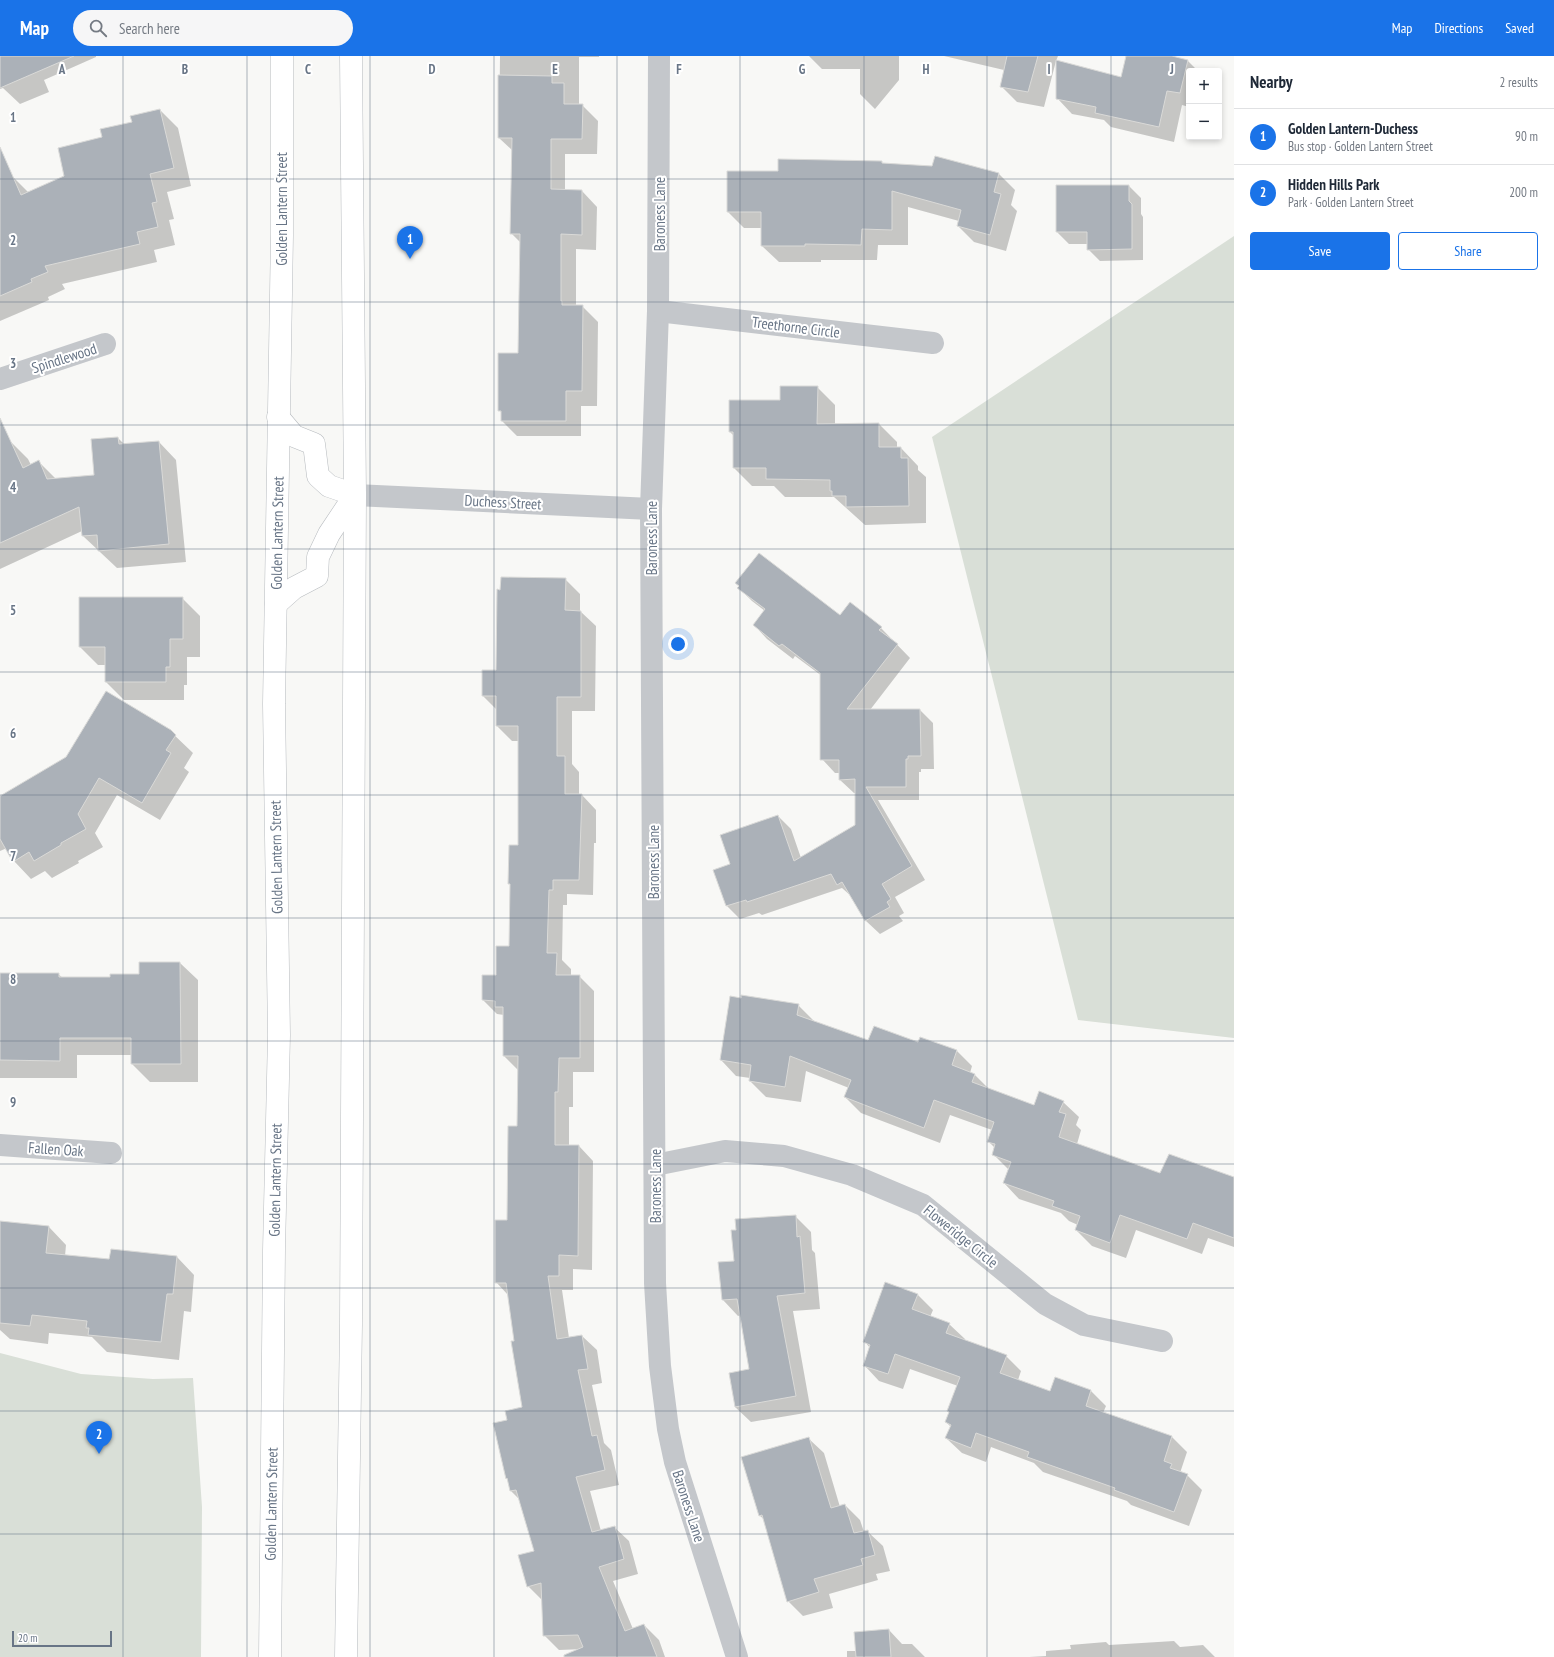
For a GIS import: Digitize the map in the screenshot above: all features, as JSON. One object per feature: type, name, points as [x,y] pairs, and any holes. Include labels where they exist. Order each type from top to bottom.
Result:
[{"type":"main road","name":"Golden Lantern Street","points":[[270,1657],[274,1250],[279,1035],[274,704],[282,235],[282,56]]},
{"type":"main road","points":[[346,1657],[351,1324],[356,495],[351,56]]},
{"type":"main road","points":[[278,417],[294,436],[314,444],[318,476],[329,486],[356,495]]},
{"type":"main road","points":[[276,604],[294,588],[317,576],[318,557],[329,534],[356,495]]},
{"type":"street","name":"Baroness Lane","points":[[659,56],[658,311],[651,509],[655,1290],[660,1366],[668,1429],[675,1462],[737,1657]]},
{"type":"street","name":"Treethorne Circle","points":[[658,311],[933,343]]},
{"type":"street","name":"Spindlewood","points":[[0,379],[105,344]]},
{"type":"street","name":"Duchess Street","points":[[356,495],[651,509]]},
{"type":"street","name":"Fallen Oak","points":[[0,1145],[111,1152]]},
{"type":"street","name":"Floweridge Circle","points":[[654,1165],[725,1151],[784,1156],[852,1175],[923,1205],[1045,1304],[1084,1325],[1162,1341]]},
{"type":"shaded area","points":[[1234,236],[1234,1038],[1078,1020],[932,437]]},
{"type":"shaded area","points":[[0,1353],[81,1374],[153,1379],[193,1378],[202,1507],[201,1657],[0,1657]]},
{"type":"building","points":[[0,56],[74,56],[0,88]]},
{"type":"building","points":[[1007,56],[1038,56],[1028,92],[1000,87]]},
{"type":"building","points":[[1126,56],[1172,56],[1188,60],[1180,93],[1167,91],[1159,127],[1095,113],[1096,107],[1056,99],[1056,60],[1121,77]]},
{"type":"building","points":[[498,75],[552,76],[552,83],[564,83],[564,104],[583,104],[582,139],[551,139],[551,189],[582,190],[582,235],[561,234],[562,305],[583,305],[582,391],[566,391],[566,421],[501,421],[501,411],[498,411],[498,353],[518,353],[520,234],[510,234],[512,138],[498,138]]},
{"type":"building","points":[[160,109],[174,168],[150,174],[157,202],[152,203],[158,227],[137,232],[140,244],[45,266],[48,272],[31,279],[32,282],[0,296],[0,147],[21,195],[64,176],[58,148],[102,137],[100,129],[132,122],[130,116]]},
{"type":"building","points":[[935,156],[999,173],[994,192],[1001,194],[990,235],[957,226],[961,210],[892,191],[892,230],[862,229],[861,245],[805,244],[805,246],[761,246],[761,212],[727,212],[727,171],[778,171],[778,159],[882,161],[882,163],[932,166]]},
{"type":"building","points":[[1056,185],[1129,185],[1129,201],[1132,204],[1132,249],[1087,250],[1087,232],[1056,232]]},
{"type":"building","points":[[780,386],[818,386],[817,424],[879,423],[879,447],[901,447],[901,458],[908,458],[909,506],[846,507],[846,496],[832,496],[832,491],[830,491],[830,480],[766,479],[766,468],[733,468],[733,432],[729,432],[729,400],[780,400]]},
{"type":"building","points":[[0,418],[23,468],[39,460],[47,479],[94,475],[91,439],[118,437],[119,444],[159,441],[169,544],[98,551],[97,535],[82,536],[79,507],[0,543]]},
{"type":"building","points":[[759,553],[840,615],[850,602],[882,627],[879,630],[898,644],[847,709],[920,709],[921,756],[908,756],[908,759],[906,759],[906,787],[866,787],[912,866],[882,884],[891,899],[887,902],[890,907],[865,921],[842,882],[837,885],[831,874],[747,902],[746,900],[726,906],[713,870],[730,864],[720,835],[778,815],[794,861],[855,825],[855,779],[839,780],[839,760],[820,760],[820,673],[782,644],[779,646],[753,625],[765,609],[737,588],[739,586],[735,583]]},
{"type":"building","points":[[501,577],[566,578],[565,610],[581,611],[581,697],[557,697],[557,756],[565,756],[565,794],[582,794],[579,880],[553,880],[553,890],[549,890],[547,953],[557,953],[556,975],[580,975],[580,1058],[559,1058],[558,1092],[555,1092],[555,1145],[579,1145],[578,1256],[559,1255],[559,1276],[548,1276],[557,1339],[582,1335],[588,1369],[578,1370],[592,1436],[597,1435],[605,1470],[576,1477],[592,1532],[615,1526],[624,1559],[599,1567],[625,1631],[644,1624],[657,1657],[564,1657],[564,1655],[583,1647],[578,1635],[543,1636],[541,1583],[527,1587],[518,1555],[534,1551],[516,1490],[510,1491],[507,1478],[506,1479],[493,1423],[507,1420],[505,1411],[522,1407],[511,1341],[514,1341],[506,1283],[495,1283],[495,1220],[507,1220],[508,1126],[517,1126],[518,1056],[503,1056],[503,1007],[495,1007],[495,1001],[482,1000],[482,975],[496,975],[496,946],[509,946],[509,845],[518,845],[518,726],[496,726],[496,696],[482,696],[482,670],[496,670],[497,589],[500,590]]},
{"type":"building","points":[[79,597],[183,597],[183,639],[170,639],[170,667],[166,667],[166,682],[105,682],[105,647],[79,647]]},
{"type":"building","points":[[106,691],[171,730],[176,735],[166,750],[171,753],[142,803],[99,778],[78,814],[86,829],[34,861],[29,852],[13,862],[0,839],[0,796],[66,757]]},
{"type":"building","points":[[139,962],[180,962],[181,1064],[131,1064],[131,1038],[60,1038],[60,1061],[0,1060],[0,973],[59,973],[59,977],[110,977],[110,974],[139,974]]},
{"type":"building","points":[[741,995],[799,1004],[797,1015],[868,1040],[874,1026],[918,1042],[920,1037],[957,1050],[952,1065],[975,1074],[972,1082],[1034,1105],[1039,1091],[1064,1101],[1059,1112],[1066,1114],[1059,1137],[1160,1173],[1169,1154],[1234,1177],[1234,1238],[1193,1223],[1187,1239],[1120,1215],[1110,1243],[1075,1230],[1080,1216],[1052,1206],[1054,1201],[1003,1183],[1011,1162],[992,1155],[995,1144],[987,1142],[994,1122],[934,1100],[924,1128],[844,1097],[851,1080],[790,1056],[785,1087],[749,1081],[751,1065],[720,1060],[730,996],[741,998]]},
{"type":"building","points":[[796,1215],[797,1237],[800,1236],[805,1293],[777,1296],[796,1396],[735,1407],[729,1373],[749,1369],[737,1299],[722,1300],[718,1262],[734,1261],[731,1230],[736,1230],[735,1219]]},
{"type":"building","points":[[0,1221],[49,1226],[46,1253],[109,1259],[111,1249],[177,1256],[173,1294],[167,1294],[161,1342],[88,1335],[89,1328],[86,1328],[87,1321],[32,1315],[30,1326],[0,1323]]},
{"type":"building","points":[[885,1282],[918,1294],[912,1309],[950,1323],[946,1333],[1007,1355],[1000,1373],[1050,1391],[1055,1377],[1091,1390],[1086,1406],[1172,1436],[1164,1461],[1172,1464],[1170,1468],[1188,1474],[1174,1512],[1114,1490],[1115,1488],[1027,1457],[1029,1452],[976,1433],[971,1448],[945,1438],[951,1425],[945,1422],[949,1412],[947,1411],[960,1377],[895,1354],[888,1374],[863,1366],[870,1345],[863,1342]]},
{"type":"building","points":[[809,1437],[831,1508],[845,1504],[854,1533],[868,1530],[875,1555],[861,1559],[863,1565],[814,1579],[819,1592],[787,1602],[762,1515],[759,1516],[741,1457]]},
{"type":"building","points":[[889,1629],[891,1657],[856,1657],[854,1632]]},
{"type":"place","name":"Golden Lantern-Duchess","points":[[410,259]]},
{"type":"place","name":"Hidden Hills Park","points":[[99,1454]]}]
